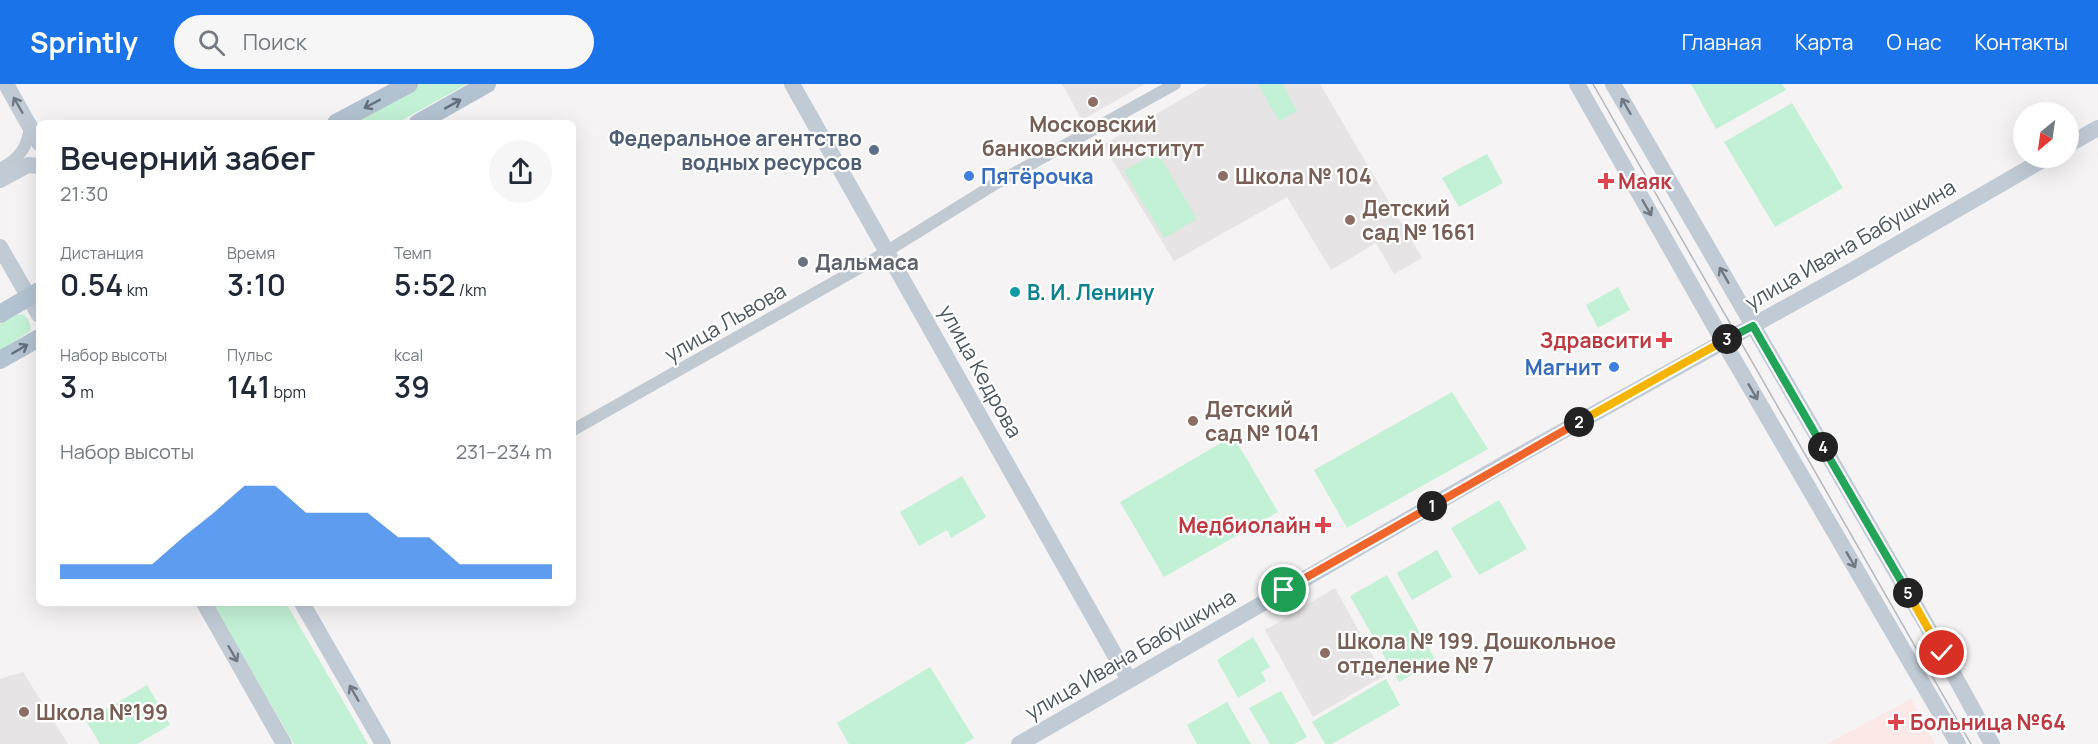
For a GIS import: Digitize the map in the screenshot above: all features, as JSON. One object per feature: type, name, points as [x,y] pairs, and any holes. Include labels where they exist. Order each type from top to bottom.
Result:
[{"type":"main road","points":[[342,120],[409,84]]},
{"type":"main road","points":[[423,120],[487,84]]},
{"type":"main road","points":[[0,314],[34,294]]},
{"type":"main road","points":[[0,360],[36,340]]},
{"type":"street","points":[[6,84],[36,137]]},
{"type":"street","name":"улица Кедрова","points":[[792,84],[1130,680]]},
{"type":"street","name":"улица Львова","points":[[576,428],[888,250],[995,184],[1175,84]]},
{"type":"street","points":[[1577,84],[1723,341],[1958,744]]},
{"type":"street","points":[[1613,84],[1926,624],[1992,744]]},
{"type":"street","points":[[0,169],[14,161],[22,152],[30,126]]},
{"type":"street","points":[[2079,139],[2098,128]]},
{"type":"street","points":[[0,180],[28,165],[36,166]]},
{"type":"street","name":"улица Ивана Бабушкина","points":[[1019,744],[1509,461],[1753,326],[2029,168]]},
{"type":"street","points":[[0,247],[34,294]]},
{"type":"street","points":[[206,606],[284,744]]},
{"type":"street","points":[[304,606],[383,744]]},
{"type":"shaded area","name":"Московский банковский институт","points":[[1062,84],[1145,84],[1082,120]]},
{"type":"shaded area","name":"Школа № 104","points":[[1208,84],[1320,84],[1422,258],[1394,274],[1376,243],[1331,270],[1287,197],[1174,261],[1103,145]]},
{"type":"shaded area","name":"Школа № 199. Дошкольное отделение № 7","points":[[1335,588],[1384,676],[1313,717],[1265,630]]},
{"type":"shaded area","name":"Школа №199","points":[[23,672],[68,744],[0,744],[0,679]]},
{"type":"shaded area","name":"Больница №64","points":[[1911,699],[1935,744],[1827,744]]},
{"type":"green space","points":[[420,84],[467,84],[402,120],[356,120]]},
{"type":"green space","points":[[1258,84],[1282,84],[1297,111],[1279,121]]},
{"type":"green space","points":[[1691,84],[1782,84],[1786,90],[1716,129]]},
{"type":"green space","points":[[1792,103],[1843,188],[1775,227],[1724,142]]},
{"type":"green space","points":[[1157,152],[1197,219],[1164,238],[1124,171]]},
{"type":"green space","points":[[1487,154],[1503,183],[1459,207],[1442,178]]},
{"type":"green space","points":[[1618,287],[1630,310],[1598,328],[1586,305]]},
{"type":"green space","points":[[21,314],[29,321],[30,331],[0,351],[0,324]]},
{"type":"green space","points":[[1452,392],[1488,449],[1347,528],[1314,470]]},
{"type":"green space","points":[[1233,436],[1278,512],[1164,577],[1120,502]]},
{"type":"green space","points":[[962,476],[986,517],[951,538],[947,530],[919,546],[900,512]]},
{"type":"green space","points":[[1499,500],[1527,549],[1479,575],[1451,528]]},
{"type":"green space","points":[[1437,550],[1452,577],[1412,600],[1397,573]]},
{"type":"green space","points":[[1387,575],[1436,661],[1399,682],[1350,596]]},
{"type":"green space","points":[[214,606],[288,606],[368,744],[294,744]]},
{"type":"green space","points":[[1253,637],[1270,667],[1261,672],[1266,681],[1238,698],[1217,660]]},
{"type":"green space","points":[[930,667],[974,738],[964,744],[849,744],[837,723]]},
{"type":"green space","points":[[1386,679],[1400,705],[1332,744],[1325,744],[1312,722]]},
{"type":"green space","points":[[147,685],[170,725],[137,744],[100,744],[86,721]]},
{"type":"green space","points":[[1281,691],[1307,737],[1294,744],[1270,744],[1249,708]]},
{"type":"green space","points":[[1227,702],[1251,744],[1197,744],[1187,725]]},
{"type":"tram line","points":[[1593,84],[1971,744]]},
{"type":"place","name":"Московский банковский институт","points":[[1093,102]]},
{"type":"place","name":"Федеральное агентство водных ресурсов","points":[[874,150]]},
{"type":"place","name":"Пятёрочка","points":[[969,176]]},
{"type":"place","name":"Школа № 104","points":[[1223,176]]},
{"type":"place","name":"Маяк","points":[[1606,181]]},
{"type":"place","name":"Детский сад № 1661","points":[[1350,220]]},
{"type":"place","name":"Дальмаса","points":[[803,262]]},
{"type":"place","name":"В. И. Ленину","points":[[1015,292]]},
{"type":"place","name":"Здравсити","points":[[1664,340]]},
{"type":"place","name":"Магнит","points":[[1614,367]]},
{"type":"place","name":"Детский сад № 1041","points":[[1193,421]]},
{"type":"place","name":"Медбиолайн","points":[[1323,525]]},
{"type":"place","name":"Школа № 199. Дошкольное отделение № 7","points":[[1325,653]]},
{"type":"place","name":"Школа №199","points":[[24,712]]},
{"type":"place","name":"Больница №64","points":[[1896,722]]},
{"type":"route","points":[[1284,590],[1509,461],[1753,326],[1942,653]]}]
